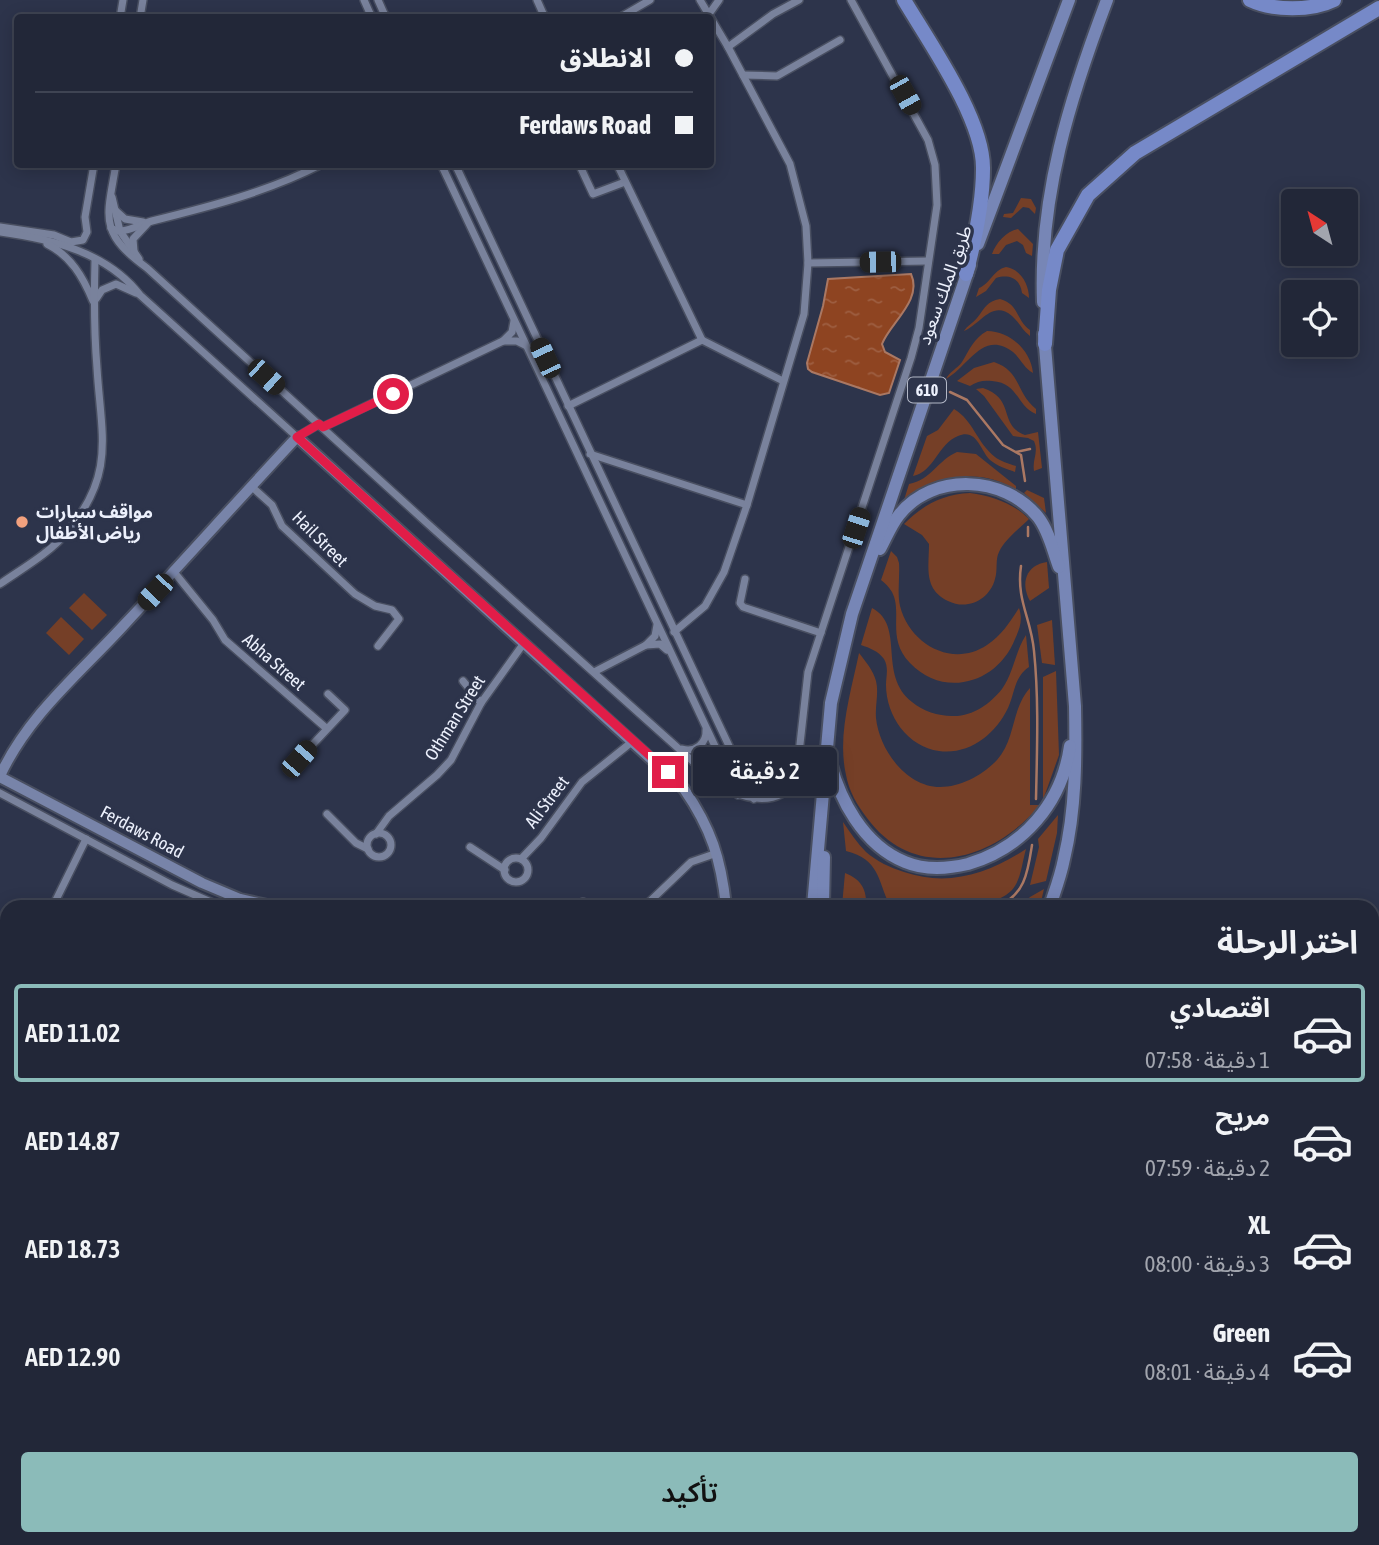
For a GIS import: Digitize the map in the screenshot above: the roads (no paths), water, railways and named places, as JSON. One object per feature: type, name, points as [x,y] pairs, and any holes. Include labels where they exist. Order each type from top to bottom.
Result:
[{"type":"highway","points":[[904,0],[969,116],[978,142],[983,167],[976,233],[966,274]]},
{"type":"highway","points":[[1250,0],[1290,8],[1326,4],[1334,0]]},
{"type":"highway","points":[[1045,344],[1049,290],[1057,250],[1088,195],[1135,153],[1379,8]]},
{"type":"main road","name":"طريق الملك سعود","points":[[823,790],[826,744],[841,653],[966,274],[1069,0]]},
{"type":"main road","points":[[1054,900],[1064,860],[1074,796],[1075,706],[1045,344],[1042,263],[1051,184],[1082,68],[1107,0]]},
{"type":"main road","points":[[864,580],[898,516],[909,506],[931,492],[973,483],[986,485],[1015,498],[1038,517],[1046,529],[1066,587]]},
{"type":"main road","points":[[826,744],[843,800],[871,839],[903,862],[923,867],[959,866],[983,859],[1023,836],[1053,800],[1068,760],[1075,706]]},
{"type":"main road","points":[[814,900],[823,790]]},
{"type":"main road","points":[[823,790],[823,900]]},
{"type":"street","points":[[626,14],[650,0]]},
{"type":"street","points":[[700,0],[709,14],[719,0]]},
{"type":"street","points":[[728,47],[773,14],[799,0]]},
{"type":"street","points":[[115,168],[108,209],[110,227],[124,250],[717,783],[738,796],[754,799],[777,796],[796,780],[804,690],[911,358],[919,328],[937,205],[937,184],[928,140],[851,0]]},
{"type":"street","points":[[674,632],[705,606],[716,589],[747,505],[804,314],[808,263],[806,226],[790,164],[714,23]]},
{"type":"street","points":[[743,75],[777,76],[840,40]]},
{"type":"street","points":[[0,229],[54,235],[71,242],[83,240],[87,232],[85,217],[93,168]]},
{"type":"street","points":[[110,227],[116,232],[206,209],[293,179],[314,168]]},
{"type":"street","points":[[443,168],[738,796]]},
{"type":"street","points":[[457,168],[754,799]]},
{"type":"street","points":[[581,168],[593,194],[625,182]]},
{"type":"street","points":[[619,168],[702,340],[783,381]]},
{"type":"street","points":[[113,186],[113,207],[120,231],[147,268]]},
{"type":"street","points":[[113,207],[129,221],[150,222]]},
{"type":"street","points":[[135,254],[133,239],[138,231],[150,222]]},
{"type":"street","points":[[0,229],[58,243],[123,276],[140,295],[633,741],[684,789],[707,825],[723,876],[725,900]]},
{"type":"street","points":[[31,237],[54,247],[69,259],[95,303]]},
{"type":"street","points":[[0,584],[66,533],[87,503],[95,485],[103,450],[103,429],[97,377],[95,260]]},
{"type":"street","points":[[808,263],[928,261]]},
{"type":"street","points":[[95,303],[102,290],[116,284],[140,295]]},
{"type":"street","points":[[0,777],[23,733],[40,712],[174,572],[297,437],[503,341],[512,332],[514,320]]},
{"type":"street","points":[[568,407],[702,340]]},
{"type":"street","points":[[503,341],[517,341],[527,347]]},
{"type":"street","points":[[590,454],[747,505]]},
{"type":"street","name":"Hail Street","points":[[251,486],[272,505],[282,526],[355,594],[375,606],[392,610],[399,619],[378,646]]},
{"type":"street","points":[[619,545],[631,540]]},
{"type":"street","name":"Abha Street","points":[[174,572],[213,620],[225,640],[326,728]]},
{"type":"street","points":[[745,579],[740,603],[743,607],[821,633]]},
{"type":"street","points":[[594,672],[646,645],[655,636],[657,625]]},
{"type":"street","name":"Othman Street","points":[[376,834],[389,816],[438,775],[451,760],[481,703],[524,643]]},
{"type":"street","points":[[646,645],[660,645],[670,653]]},
{"type":"street","points":[[463,681],[481,703]]},
{"type":"street","points":[[299,759],[345,710],[328,694]]},
{"type":"street","points":[[678,747],[688,750],[697,748],[705,739],[706,729]]},
{"type":"street","name":"Ali Street","points":[[522,859],[582,782],[633,741]]},
{"type":"street","name":"Ferdaws Road","points":[[0,777],[233,900]]},
{"type":"street","points":[[0,793],[172,885],[206,900]]},
{"type":"street","points":[[327,814],[356,843],[376,857],[383,857],[392,845],[389,838],[376,834],[369,839],[368,849]]},
{"type":"street","points":[[56,900],[86,839]]},
{"type":"street","points":[[470,846],[505,870],[510,880],[524,879],[528,868],[522,859],[510,860],[505,870]]},
{"type":"street","points":[[651,900],[691,862],[717,853]]},
{"type":"water","points":[[911,274],[913,293],[882,344],[885,352],[900,360],[889,393],[880,395],[808,369],[807,363],[828,279]]},
{"type":"waterway","points":[[950,392],[967,400],[1003,445],[1021,455],[1025,481]]},
{"type":"waterway","points":[[1016,452],[1030,449]]},
{"type":"waterway","points":[[1028,527],[1028,536]]},
{"type":"waterway","points":[[1021,566],[1020,589],[1036,669],[1036,799]]},
{"type":"waterway","points":[[1009,900],[1019,889],[1027,873],[1032,845]]},
{"type":"place","name":"مواقف سيارات رياض الأطفال","points":[[22,522]]}]
